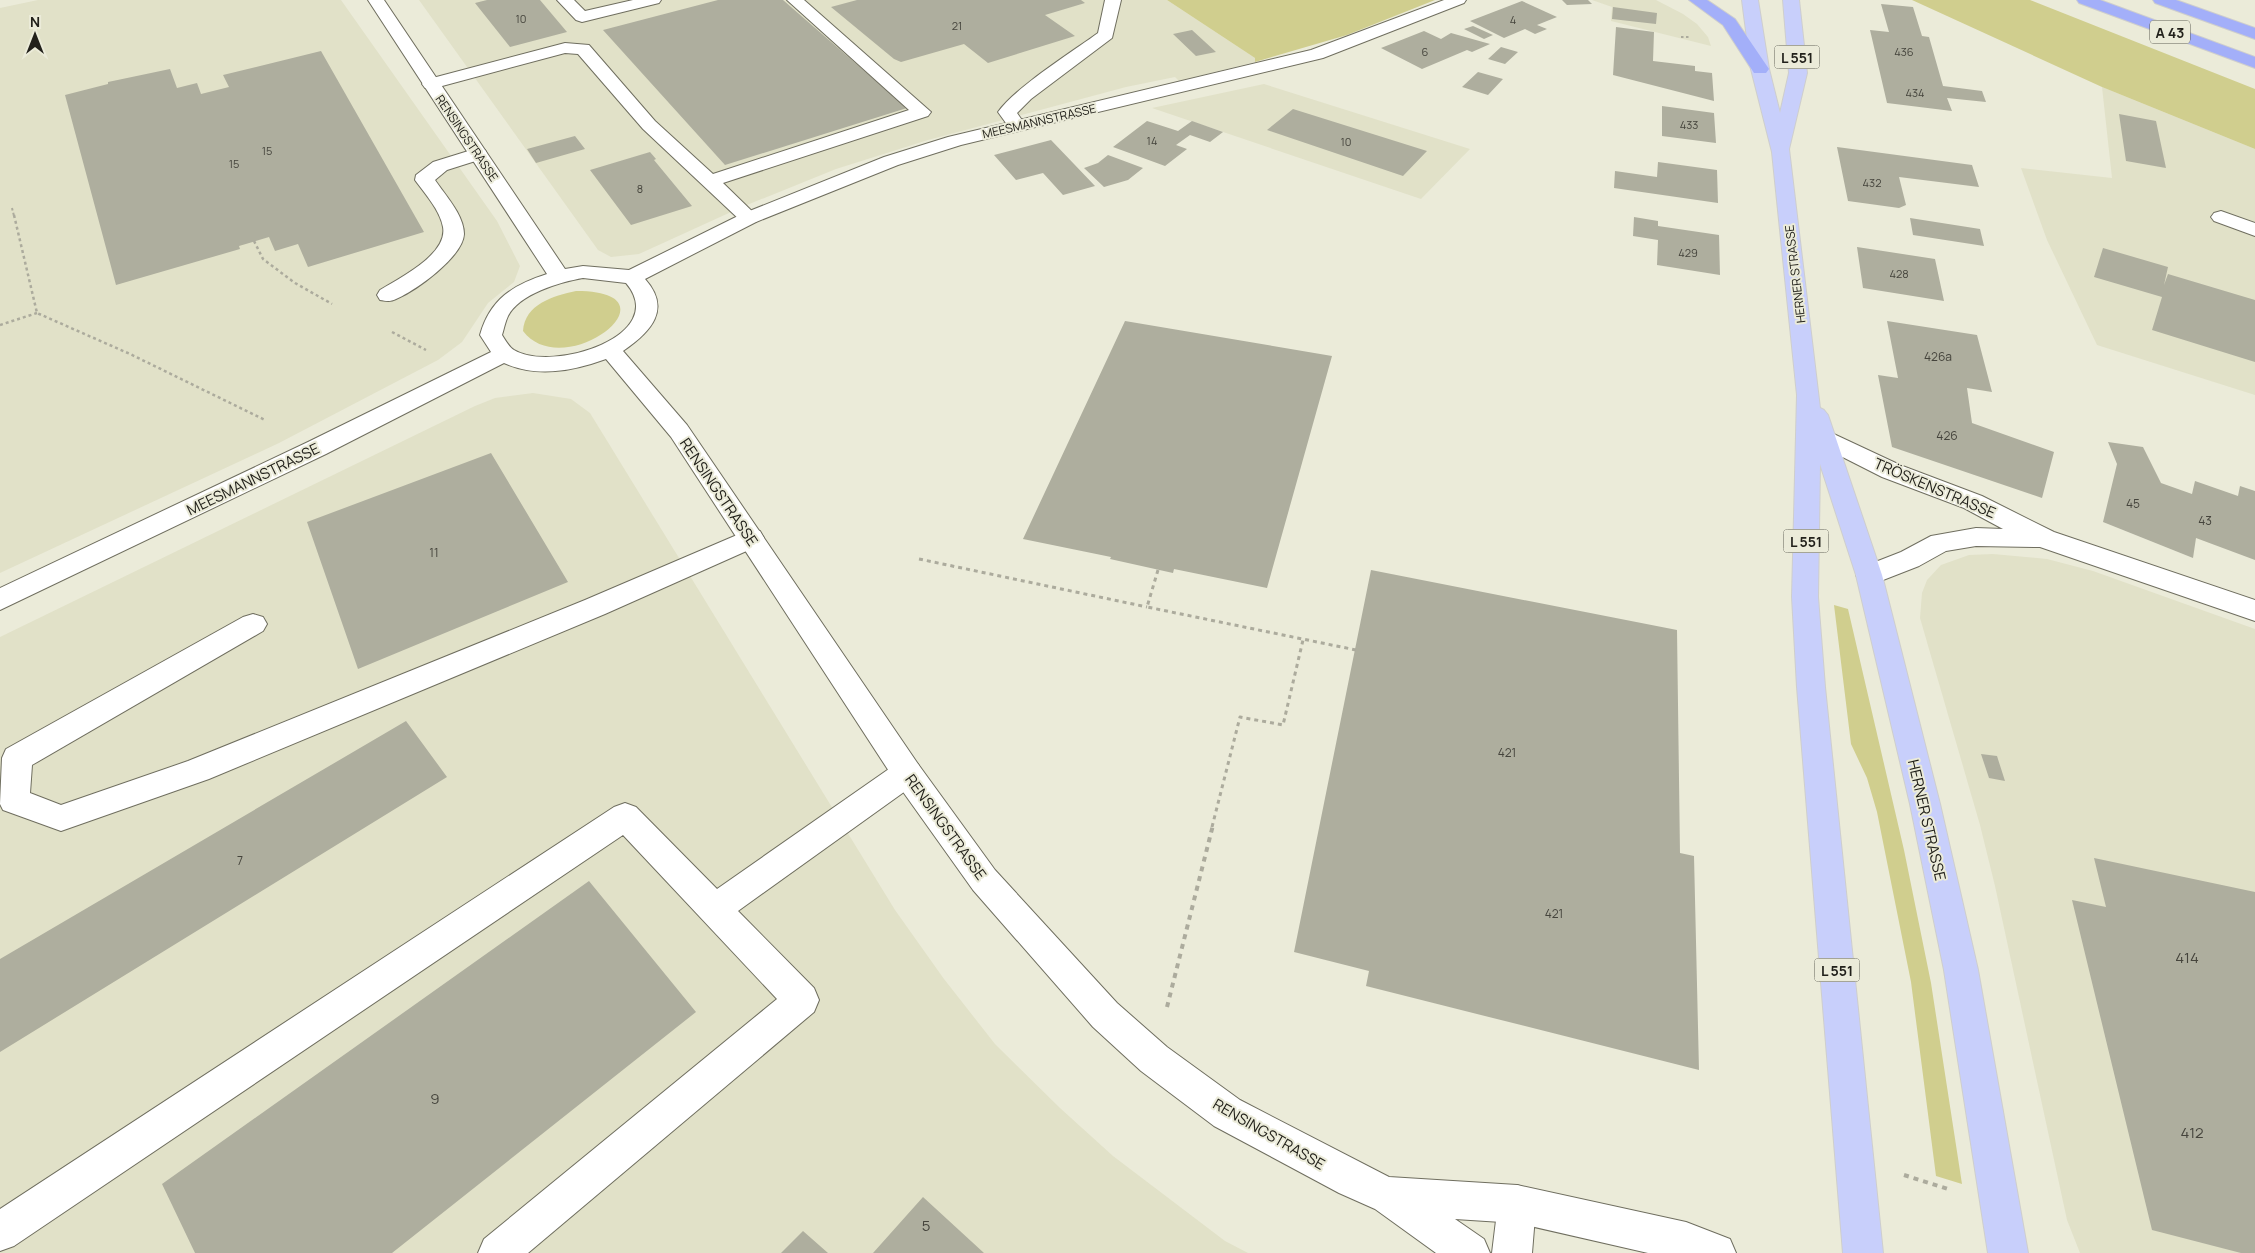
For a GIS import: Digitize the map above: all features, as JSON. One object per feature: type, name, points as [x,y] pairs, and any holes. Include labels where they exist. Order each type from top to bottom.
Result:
[{"type":"highway","points":[[1697,0],[1729,22],[1760,69]]},
{"type":"highway","name":"A 43","points":[[2085,0],[2255,63]]},
{"type":"highway","name":"A 43","points":[[2161,0],[2255,34]]},
{"type":"highway","points":[[2204,0],[2238,11]]},
{"type":"main road","name":"HERNER STRASSE","points":[[1750,0],[1760,69],[1781,152],[1809,395],[1805,597],[1811,687],[1863,1253]]},
{"type":"main road","name":"HERNER STRASSE","points":[[1781,152],[1798,73],[1792,0]]},
{"type":"main road","name":"HERNER STRASSE","points":[[1809,395],[1869,575],[1925,804],[1961,970],[2008,1253]]},
{"type":"street","name":"RENSINGSTRASSE","points":[[376,0],[559,276]]},
{"type":"street","points":[[565,0],[582,17],[653,0]]},
{"type":"street","points":[[710,181],[922,112],[795,0]]},
{"type":"street","points":[[1017,126],[1007,112],[1025,95],[1106,35],[1113,0]]},
{"type":"street","name":"MEESMANNSTRASSE","points":[[632,277],[749,218],[891,160],[955,141],[1317,54],[1458,0]]},
{"type":"street","points":[[431,84],[565,48],[583,48],[649,125],[749,218]]},
{"type":"street","points":[[388,295],[436,261],[452,242],[453,226],[425,180],[426,175],[440,166],[478,154]]},
{"type":"street","points":[[2221,217],[2255,230]]},
{"type":"street","points":[[583,272],[632,277],[645,292],[647,315],[634,334],[610,350],[582,360],[552,365],[524,363],[504,354],[491,335],[498,313],[522,293],[559,276],[583,272]]},
{"type":"street","name":"RENSINGSTRASSE","points":[[610,350],[636,377],[679,431],[907,773],[984,880],[1105,1015],[1154,1059],[1227,1113],[1352,1180],[1388,1196],[1470,1253]]},
{"type":"street","name":"MEESMANNSTRASSE","points":[[0,600],[308,452],[504,354]]},
{"type":"street","name":"TRÖSKENSTRASSE","points":[[1824,438],[1891,471],[1973,502],[2045,539],[2255,612]]},
{"type":"street","name":"TRÖSKENSTRASSE","points":[[1869,575],[1910,559],[1940,543],[1976,537],[2045,539]]},
{"type":"street","points":[[253,624],[17,758],[14,800],[61,818],[198,770],[595,607],[751,538]]},
{"type":"street","points":[[713,910],[907,773]]},
{"type":"street","points":[[0,1232],[625,816],[713,910],[802,1000],[498,1253]]},
{"type":"street","name":"RENSINGSTRASSE","points":[[1388,1196],[1517,1204],[1686,1242],[1716,1253]]},
{"type":"street","points":[[1512,1253],[1517,1204]]},
{"type":"path","points":[[12,208],[37,313]]},
{"type":"path","points":[[254,241],[263,259],[295,283],[332,304]]},
{"type":"path","points":[[0,325],[37,313],[130,354],[265,420]]},
{"type":"path","points":[[391,332],[433,354],[447,381]]},
{"type":"path","points":[[919,559],[1356,650]]},
{"type":"path","points":[[1147,607],[1158,570]]},
{"type":"path","points":[[1154,1059],[1240,717],[1283,725],[1303,640]]},
{"type":"path","points":[[1855,1160],[2001,1205]]},
{"type":"shaded area","points":[[38,0],[341,0],[497,221],[520,266],[514,282],[488,303],[462,342],[438,360],[279,443],[0,573],[0,8]]},
{"type":"shaded area","points":[[419,0],[1167,0],[1255,58],[1255,62],[1179,81],[1175,77],[1126,87],[928,140],[836,169],[742,207],[639,254],[611,257],[598,250]]},
{"type":"shaded area","points":[[1167,0],[1435,0],[1347,35],[1255,62],[1255,58]]},
{"type":"shaded area","points":[[1592,0],[1656,0],[1683,14],[1697,24],[1708,37],[1711,46],[1611,21],[1612,7]]},
{"type":"shaded area","points":[[1912,0],[2030,0],[2255,89],[2255,149],[2102,87]]},
{"type":"shaded area","points":[[1264,84],[1470,149],[1421,199],[1152,108]]},
{"type":"shaded area","points":[[2102,87],[2255,149],[2255,395],[2097,345],[2047,240],[2021,168],[2112,178]]},
{"type":"shaded area","points":[[576,291],[607,295],[619,305],[618,318],[606,331],[587,342],[564,348],[542,345],[523,331],[529,314],[535,308],[550,299]]},
{"type":"shaded area","points":[[533,393],[571,399],[590,413],[895,910],[944,979],[995,1044],[1060,1108],[1113,1156],[1225,1241],[1248,1253],[0,1253],[0,637],[475,406],[495,398]]},
{"type":"shaded area","points":[[1993,554],[2047,559],[2093,571],[2255,629],[2255,1253],[2080,1253],[2067,1220],[1995,886],[1980,825],[1920,618],[1922,593],[1927,580],[1941,565],[1969,555]]},
{"type":"shaded area","points":[[1834,605],[1848,609],[1904,850],[1931,983],[1962,1184],[1936,1176],[1911,982],[1877,812],[1867,778],[1851,744]]},
{"type":"building","points":[[487,0],[540,0],[567,32],[510,47],[475,3]]},
{"type":"building","points":[[718,0],[783,0],[907,108],[725,165],[603,30]]},
{"type":"building","points":[[857,0],[1081,0],[1085,3],[1045,15],[1075,36],[988,63],[964,44],[901,62],[894,59],[831,7]]},
{"type":"building","points":[[1562,0],[1588,0],[1592,4],[1567,5]]},
{"type":"building","points":[[1522,1],[1557,17],[1537,25],[1547,29],[1535,34],[1525,29],[1504,38],[1470,21]]},
{"type":"building","points":[[1881,4],[1913,7],[1922,36],[1929,37],[1943,86],[1982,91],[1986,102],[1947,98],[1952,111],[1887,103],[1870,30],[1889,32]]},
{"type":"building","points":[[1613,7],[1657,13],[1656,24],[1612,19]]},
{"type":"building","points":[[1473,26],[1493,35],[1484,39],[1464,29]]},
{"type":"building","points":[[1616,27],[1654,32],[1653,61],[1695,66],[1695,71],[1712,73],[1714,101],[1613,75]]},
{"type":"building","points":[[1192,30],[1216,52],[1196,56],[1173,34]]},
{"type":"building","points":[[1424,31],[1441,39],[1451,33],[1490,44],[1472,52],[1467,50],[1422,69],[1381,48]]},
{"type":"building","points":[[1501,47],[1518,52],[1505,64],[1488,59]]},
{"type":"building","points":[[321,51],[424,232],[308,267],[298,244],[275,251],[269,237],[239,246],[240,249],[116,285],[65,95],[108,84],[108,82],[170,69],[177,88],[197,83],[201,94],[229,87],[223,75]]},
{"type":"building","points":[[1478,72],[1503,79],[1488,95],[1462,87]]},
{"type":"building","points":[[1662,106],[1714,113],[1716,143],[1662,136]]},
{"type":"building","points":[[1293,109],[1427,151],[1403,176],[1267,130]]},
{"type":"building","points":[[2119,114],[2156,121],[2166,168],[2126,161]]},
{"type":"building","points":[[1147,121],[1178,131],[1192,121],[1223,132],[1210,142],[1190,135],[1176,145],[1187,149],[1165,166],[1113,147]]},
{"type":"building","points":[[575,136],[585,149],[536,163],[527,149]]},
{"type":"building","points":[[1051,140],[1095,186],[1063,195],[1043,173],[1016,180],[994,155]]},
{"type":"building","points":[[1837,147],[1972,165],[1979,187],[1899,177],[1906,205],[1899,208],[1848,201]]},
{"type":"building","points":[[650,152],[656,159],[654,160],[692,206],[631,225],[590,170]]},
{"type":"building","points":[[1108,155],[1143,168],[1128,180],[1104,187],[1084,168],[1098,163]]},
{"type":"building","points":[[1658,162],[1717,170],[1718,203],[1614,188],[1615,171],[1657,177]]},
{"type":"building","points":[[1634,217],[1658,221],[1658,226],[1719,235],[1720,275],[1657,265],[1658,240],[1633,236]]},
{"type":"building","points":[[1910,218],[1980,229],[1984,246],[1913,235]]},
{"type":"building","points":[[1857,247],[1935,259],[1944,301],[1863,288]]},
{"type":"building","points":[[2103,248],[2168,267],[2164,285],[2168,274],[2255,300],[2255,362],[2152,330],[2162,297],[2094,277]]},
{"type":"building","points":[[1125,321],[1332,356],[1267,588],[1174,569],[1173,573],[1110,559],[1111,557],[1023,539]]},
{"type":"building","points":[[1887,321],[1977,335],[1992,392],[1967,388],[1972,423],[2054,452],[2042,498],[1892,447],[1878,375],[1898,378]]},
{"type":"building","points":[[2108,442],[2143,447],[2161,483],[2192,494],[2195,481],[2238,496],[2240,486],[2255,491],[2255,560],[2196,538],[2193,558],[2103,522],[2117,464]]},
{"type":"building","points":[[491,453],[568,582],[358,669],[307,522]]},
{"type":"building","points":[[1371,570],[1677,630],[1680,853],[1694,856],[1699,1070],[1366,986],[1369,971],[1294,952]]},
{"type":"building","points":[[406,721],[447,777],[0,1052],[0,959]]},
{"type":"building","points":[[1981,754],[1997,756],[2005,781],[1989,778]]},
{"type":"building","points":[[2094,858],[2255,892],[2255,1253],[2241,1253],[2152,1230],[2072,900],[2106,907]]},
{"type":"building","points":[[589,881],[696,1012],[392,1253],[195,1253],[162,1184]]},
{"type":"building","points":[[923,1197],[984,1253],[873,1253]]},
{"type":"building","points":[[803,1231],[828,1253],[781,1253]]}]
